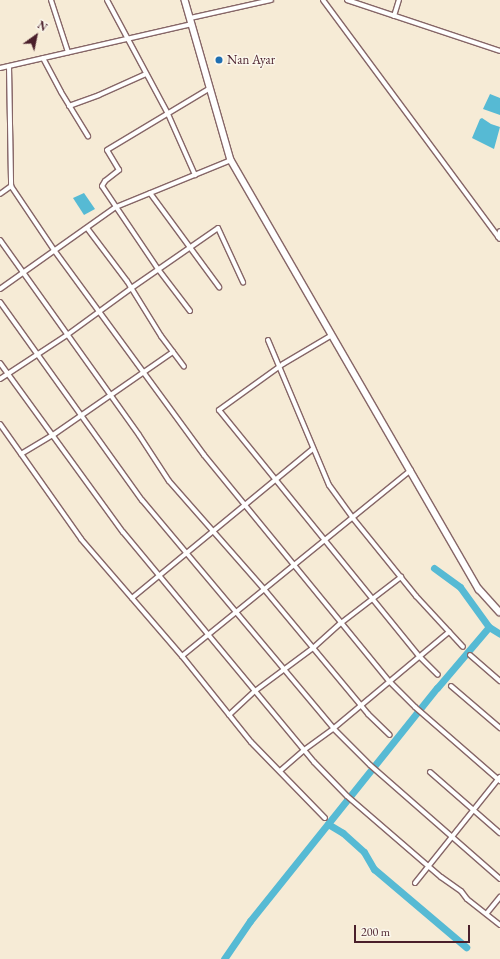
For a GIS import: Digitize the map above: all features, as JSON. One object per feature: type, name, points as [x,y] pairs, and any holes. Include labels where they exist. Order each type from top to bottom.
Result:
[{"type":"main road","points":[[185,0],[231,160],[479,589],[500,612]]},
{"type":"street","points":[[51,0],[68,52]]},
{"type":"street","points":[[107,0],[168,114],[195,175]]},
{"type":"street","points":[[0,68],[128,39],[271,0]]},
{"type":"street","points":[[323,0],[499,238]]},
{"type":"street","points":[[347,0],[355,1],[394,16],[500,51]]},
{"type":"street","points":[[394,16],[399,0]]},
{"type":"street","points":[[43,58],[69,106],[88,136]]},
{"type":"street","points":[[9,66],[11,186],[54,250],[97,312],[204,455],[389,681],[414,707],[499,779],[415,882]]},
{"type":"street","points":[[69,106],[99,95],[146,74]]},
{"type":"street","points":[[190,311],[158,269],[102,186],[105,181],[119,170],[107,150],[210,88]]},
{"type":"street","points":[[0,289],[116,207],[231,160]]},
{"type":"street","points":[[0,194],[11,186]]},
{"type":"street","points":[[150,193],[219,287]]},
{"type":"street","points":[[87,228],[126,281],[172,352],[184,366]]},
{"type":"street","points":[[0,379],[68,335],[97,312],[219,228],[243,282]]},
{"type":"street","points":[[499,238],[500,231]]},
{"type":"street","points":[[0,240],[110,394],[169,481],[215,531],[361,706],[390,735]]},
{"type":"street","points":[[0,302],[142,500],[334,728],[370,765],[500,879]]},
{"type":"street","points":[[332,335],[279,367],[218,410],[420,657],[438,675]]},
{"type":"street","points":[[268,340],[329,484],[352,518],[400,577],[463,647]]},
{"type":"street","points":[[21,454],[52,435],[172,352]]},
{"type":"street","points":[[0,363],[123,532],[304,750],[347,796],[429,866],[461,891],[467,899],[500,924]]},
{"type":"street","points":[[0,424],[81,539],[182,656],[251,742],[325,818]]},
{"type":"street","points":[[132,598],[313,449]]},
{"type":"street","points":[[182,656],[411,470]]},
{"type":"street","points":[[229,715],[255,691],[313,648],[341,623],[400,577]]},
{"type":"street","points":[[280,771],[304,750],[361,706],[449,632]]},
{"type":"street","points":[[470,655],[500,681]]},
{"type":"street","points":[[451,686],[500,728]]},
{"type":"street","points":[[430,772],[500,833]]},
{"type":"street","points":[[487,913],[500,897]]},
{"type":"water","points":[[490,94],[500,98],[500,115],[483,109]]},
{"type":"water","points":[[482,118],[491,124],[500,127],[494,149],[472,138],[480,119]]},
{"type":"water","points":[[84,193],[95,209],[84,215],[73,198]]},
{"type":"waterway","points":[[434,568],[460,587],[489,627],[500,634]]},
{"type":"waterway","points":[[224,959],[250,921],[437,688],[489,627]]},
{"type":"waterway","points":[[328,824],[343,833],[364,852],[374,869],[466,947]]},
{"type":"place","name":"Nan Ayar","points":[[219,60]]}]
